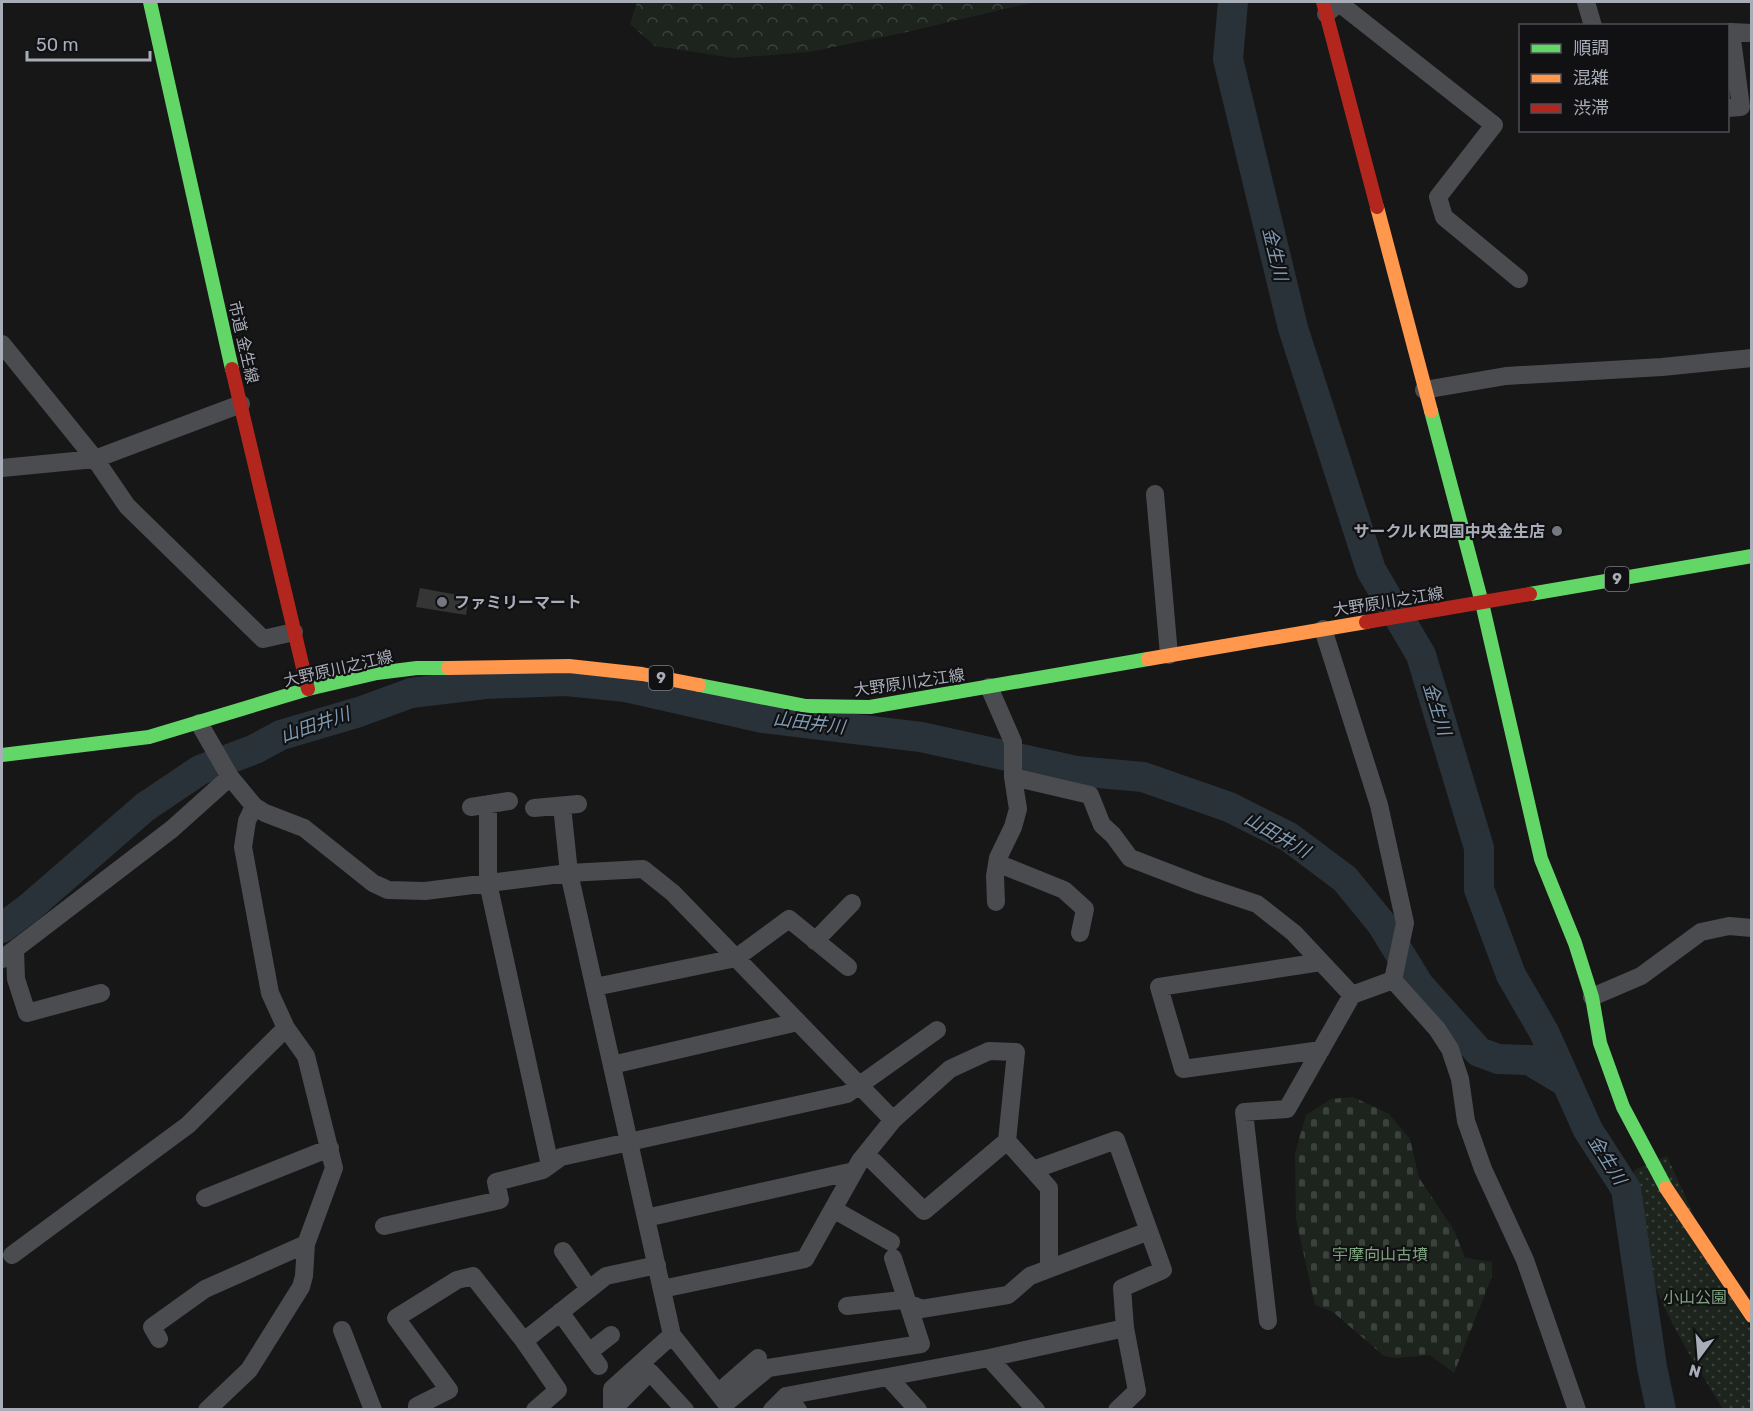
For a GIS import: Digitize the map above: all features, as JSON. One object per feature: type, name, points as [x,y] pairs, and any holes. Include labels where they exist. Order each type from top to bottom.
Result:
[{"type":"street","name":"市道 金生線","points":[[150,2],[255,474],[308,689]]},
{"type":"street","points":[[1586,2],[1592,24]]},
{"type":"street","points":[[1332,5],[1494,125],[1438,197],[1444,217],[1519,279]]},
{"type":"street","points":[[1332,5],[1424,390],[1482,603],[1541,859],[1575,944],[1592,997],[1600,1043],[1623,1107],[1672,1198],[1752,1316]]},
{"type":"street","points":[[1729,108],[1741,107],[1731,32],[1752,33]]},
{"type":"street","points":[[2,344],[95,459],[127,506],[263,639],[294,632]]},
{"type":"street","points":[[1424,390],[1506,376],[1662,367],[1752,358]]},
{"type":"street","points":[[2,468],[95,459],[241,404]]},
{"type":"street","points":[[1155,494],[1169,656]]},
{"type":"street","name":"大野原川之江線","points":[[2,755],[149,737],[308,689],[377,673],[417,668],[569,666],[642,674],[779,702],[838,707],[870,706],[1752,556]]},
{"type":"street","points":[[1323,629],[1379,805],[1405,923],[1393,980]]},
{"type":"street","points":[[989,687],[1013,742],[1013,777],[1018,809],[1013,827],[997,863],[996,902]]},
{"type":"street","points":[[199,723],[230,777],[254,806],[265,813],[304,828],[374,883],[388,890],[425,891],[569,873],[642,869],[673,893],[892,1120]]},
{"type":"street","points":[[101,993],[27,1013],[8,954],[172,829],[230,777]]},
{"type":"street","points":[[1013,777],[1090,795],[1102,825],[1113,835],[1130,858],[1257,904],[1294,933],[1353,995]]},
{"type":"street","points":[[509,801],[479,806],[488,883],[550,1165]]},
{"type":"street","points":[[534,808],[570,805],[569,873],[672,1335],[726,1403],[768,1368],[921,1344],[892,1250],[832,1209]]},
{"type":"street","points":[[207,1410],[249,1370],[301,1287],[306,1244],[334,1168],[306,1056],[286,1028],[270,993],[243,847],[247,820],[254,806]]},
{"type":"street","points":[[997,863],[1064,890],[1085,909],[1080,933]]},
{"type":"street","points":[[815,941],[852,903]]},
{"type":"street","points":[[595,987],[736,958],[789,919],[848,967]]},
{"type":"street","points":[[1592,997],[1641,976],[1701,932],[1729,926],[1752,928]]},
{"type":"street","points":[[1321,962],[1159,987],[1183,1069],[1321,1050]]},
{"type":"street","points":[[1268,1321],[1245,1112],[1287,1109],[1353,995],[1393,980]]},
{"type":"street","points":[[1393,980],[1437,1029],[1450,1049],[1460,1079],[1466,1121],[1483,1169],[1525,1260],[1577,1410]]},
{"type":"street","points":[[612,1065],[798,1022]]},
{"type":"street","points":[[12,1255],[188,1125],[286,1028]]},
{"type":"street","points":[[384,1226],[500,1200],[496,1182],[543,1170],[561,1157],[847,1094],[937,1030]]},
{"type":"street","points":[[662,1289],[805,1259],[854,1171],[866,1154],[892,1120],[950,1069],[988,1051],[1016,1052],[1007,1141],[924,1211],[866,1154]]},
{"type":"street","points":[[1033,1170],[1116,1140],[1163,1270],[1122,1288],[1125,1328],[1137,1391],[1117,1410]]},
{"type":"street","points":[[1007,1141],[1049,1188],[1049,1262]]},
{"type":"street","points":[[205,1198],[259,1185],[330,1148]]},
{"type":"street","points":[[646,1218],[854,1171]]},
{"type":"street","points":[[847,1306],[902,1300],[921,1309],[1008,1295],[1030,1276],[1149,1231]]},
{"type":"street","points":[[159,1339],[152,1327],[205,1289],[221,1292],[306,1244]]},
{"type":"street","points":[[563,1251],[590,1289]]},
{"type":"street","points":[[524,1341],[606,1276],[657,1265]]},
{"type":"street","points":[[417,1410],[417,1406],[449,1390],[396,1318],[457,1280],[473,1276],[524,1341],[558,1390],[535,1410]]},
{"type":"street","points":[[560,1312],[594,1359],[611,1335]]},
{"type":"street","points":[[772,1410],[786,1396],[989,1358],[1125,1328]]},
{"type":"street","points":[[342,1330],[373,1410]]},
{"type":"street","points":[[672,1335],[612,1389],[612,1410],[650,1372],[685,1410]]},
{"type":"street","points":[[718,1393],[758,1358]]},
{"type":"street","points":[[989,1358],[1036,1410]]},
{"type":"street","points":[[888,1377],[918,1410]]},
{"type":"street","points":[[786,1396],[798,1410]]},
{"type":"green space","points":[[637,2],[1034,2],[809,52],[734,58],[655,46],[630,24]]},
{"type":"green space","name":"宇摩向山古墳","points":[[1353,1097],[1389,1114],[1410,1139],[1419,1178],[1454,1230],[1465,1258],[1492,1262],[1492,1276],[1454,1373],[1430,1355],[1396,1358],[1384,1356],[1333,1312],[1315,1305],[1296,1219],[1295,1153],[1306,1115],[1331,1099]]},
{"type":"green space","name":"小山公園","points":[[1667,1156],[1730,1295],[1751,1330],[1751,1409],[1723,1409],[1670,1319],[1650,1272],[1637,1221],[1634,1170]]},
{"type":"building","name":"ファミリーマート","points":[[420,588],[469,597],[466,615],[416,607]]},
{"type":"waterway","name":"金生川","points":[[1233,2],[1228,59],[1293,328],[1371,570],[1421,655],[1479,848],[1479,889],[1511,975],[1544,1032],[1588,1130],[1626,1189],[1652,1367],[1661,1410]]},
{"type":"waterway","name":"山田井川","points":[[2,928],[30,907],[145,807],[200,770],[255,749],[281,735],[359,712],[411,693],[485,684],[566,681],[626,687],[763,718],[921,737],[1076,771],[1143,777],[1229,807],[1289,837],[1345,879],[1381,923],[1419,985],[1479,1052],[1498,1059],[1529,1060],[1566,1082]]},
{"type":"traffic: fast","points":[[150,2],[232,369]]},
{"type":"traffic: fast","points":[[1431,411],[1482,603],[1541,859],[1575,943],[1592,997],[1600,1043],[1623,1107],[1666,1188]]},
{"type":"traffic: fast","points":[[1530,594],[1752,556]]},
{"type":"traffic: fast","points":[[699,685],[806,706],[870,707],[1148,659]]},
{"type":"traffic: fast","points":[[2,755],[149,737],[308,689],[377,673],[417,668],[448,668]]},
{"type":"traffic: slow","points":[[1377,207],[1431,411]]},
{"type":"traffic: slow","points":[[1148,659],[1366,622]]},
{"type":"traffic: slow","points":[[448,668],[569,666],[642,674],[699,685]]},
{"type":"traffic: slow","points":[[1666,1188],[1752,1316]]},
{"type":"traffic: jam","points":[[1323,2],[1377,207]]},
{"type":"traffic: jam","points":[[232,369],[308,689]]},
{"type":"traffic: jam","points":[[1366,622],[1530,594]]},
{"type":"place","name":"サークルＫ四国中央金生店","points":[[1557,531]]},
{"type":"place","name":"ファミリーマート","points":[[442,602]]}]
